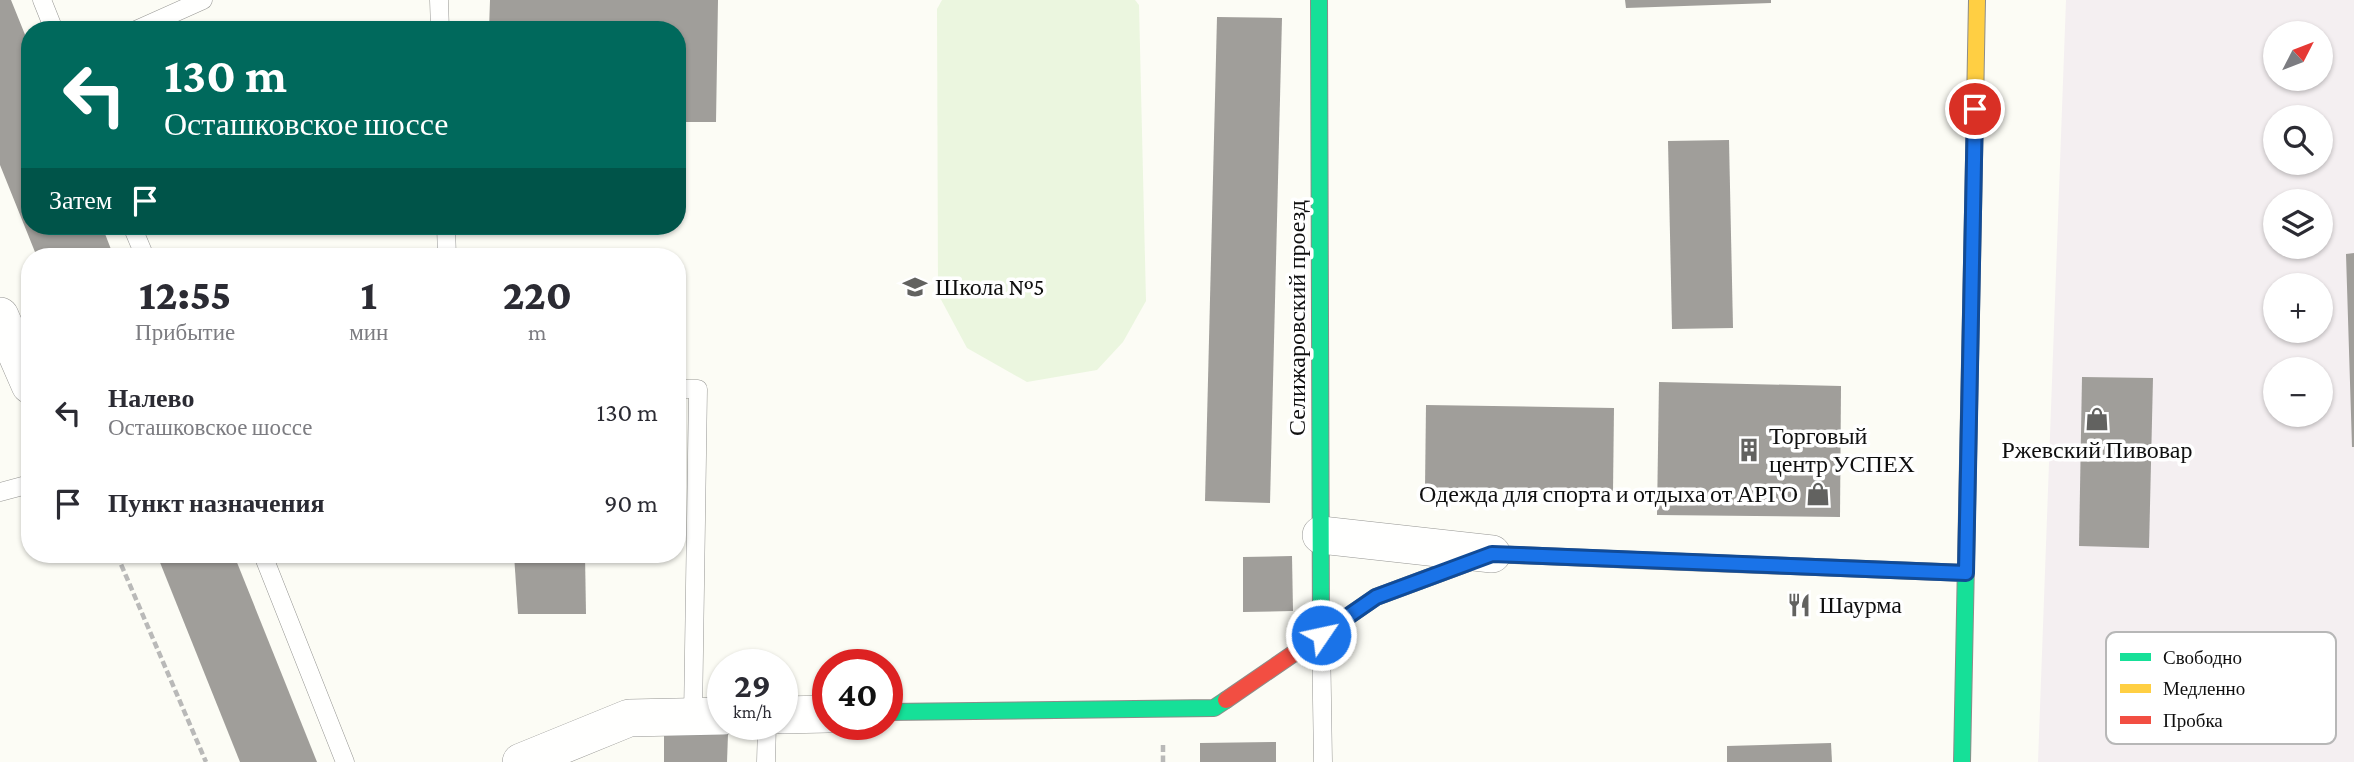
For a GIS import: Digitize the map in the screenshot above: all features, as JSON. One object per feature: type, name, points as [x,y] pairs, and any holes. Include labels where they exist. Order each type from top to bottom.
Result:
[{"type":"street","name":"Селижаровский проезд","points":[[1319,0],[1321,635]]},
{"type":"street","points":[[1962,762],[1977,0]]},
{"type":"street","points":[[0,316],[21,364]]},
{"type":"street","points":[[1321,535],[1492,554],[1966,573]]},
{"type":"street","points":[[903,712],[1214,708],[1376,597],[1492,554]]},
{"type":"street","points":[[522,762],[629,718],[707,717]]},
{"type":"lane","points":[[42,0],[50,21]]},
{"type":"lane","points":[[156,21],[203,0]]},
{"type":"lane","points":[[439,0],[440,21]]},
{"type":"lane","points":[[686,389],[698,390],[707,684]]},
{"type":"lane","points":[[0,492],[21,486]]},
{"type":"lane","points":[[266,563],[345,762]]},
{"type":"lane","points":[[1321,635],[1322,762]]},
{"type":"lane","points":[[766,762],[767,740]]},
{"type":"path","points":[[120,563],[206,762]]},
{"type":"shaded area","points":[[2066,0],[2354,0],[2354,762],[2038,762]]},
{"type":"green space","points":[[942,0],[1135,0],[1139,5],[1146,301],[1123,342],[1097,370],[1027,382],[967,348],[938,294],[937,9]]},
{"type":"building","points":[[0,0],[11,0],[21,25],[21,217],[0,165]]},
{"type":"building","points":[[490,0],[718,0],[716,122],[686,122],[686,21],[489,21]]},
{"type":"building","points":[[1625,0],[1771,0],[1771,3],[1626,8]]},
{"type":"building","points":[[1217,17],[1282,18],[1270,503],[1205,501]]},
{"type":"building","points":[[1729,140],[1733,328],[1672,329],[1668,141]]},
{"type":"building","points":[[28,235],[105,235],[111,248],[33,248]]},
{"type":"building","points":[[2354,253],[2354,447],[2352,447],[2346,254]]},
{"type":"building","points":[[2082,377],[2153,378],[2149,548],[2079,546]]},
{"type":"building","name":"Торговый центр УСПЕХ","points":[[1659,382],[1841,386],[1840,517],[1657,515]]},
{"type":"building","points":[[1426,405],[1614,408],[1613,491],[1425,488]]},
{"type":"building","points":[[1292,556],[1293,611],[1243,612],[1243,557]]},
{"type":"building","points":[[160,563],[237,563],[317,762],[240,762]]},
{"type":"building","points":[[515,563],[585,563],[586,614],[518,614]]},
{"type":"building","points":[[664,733],[707,734],[707,740],[728,740],[727,762],[664,762]]},
{"type":"building","points":[[1276,742],[1276,762],[1200,762],[1200,743]]},
{"type":"building","points":[[1831,743],[1832,762],[1727,762],[1727,746]]},
{"type":"traffic: fast","points":[[1319,0],[1321,635]]},
{"type":"traffic: fast","points":[[1962,762],[1973,212]]},
{"type":"traffic: fast","points":[[903,712],[1214,708],[1226,700]]},
{"type":"traffic: slow","points":[[1973,212],[1977,0]]},
{"type":"traffic: slow","points":[[1637,560],[1966,573]]},
{"type":"traffic: jam","points":[[1226,700],[1376,597],[1492,554],[1637,560]]},
{"type":"place","name":"Школа №5","points":[[915,287]]},
{"type":"place","name":"Ржевский Пивовар","points":[[2097,419]]},
{"type":"place","name":"Торговый центр УСПЕХ","points":[[1749,450]]},
{"type":"place","name":"Одежда для спорта и отдыха от АРГО","points":[[1818,494]]},
{"type":"place","name":"Шаурма","points":[[1799,605]]},
{"type":"route","points":[[1321,635],[1376,597],[1492,554],[1966,573],[1975,109]]}]
